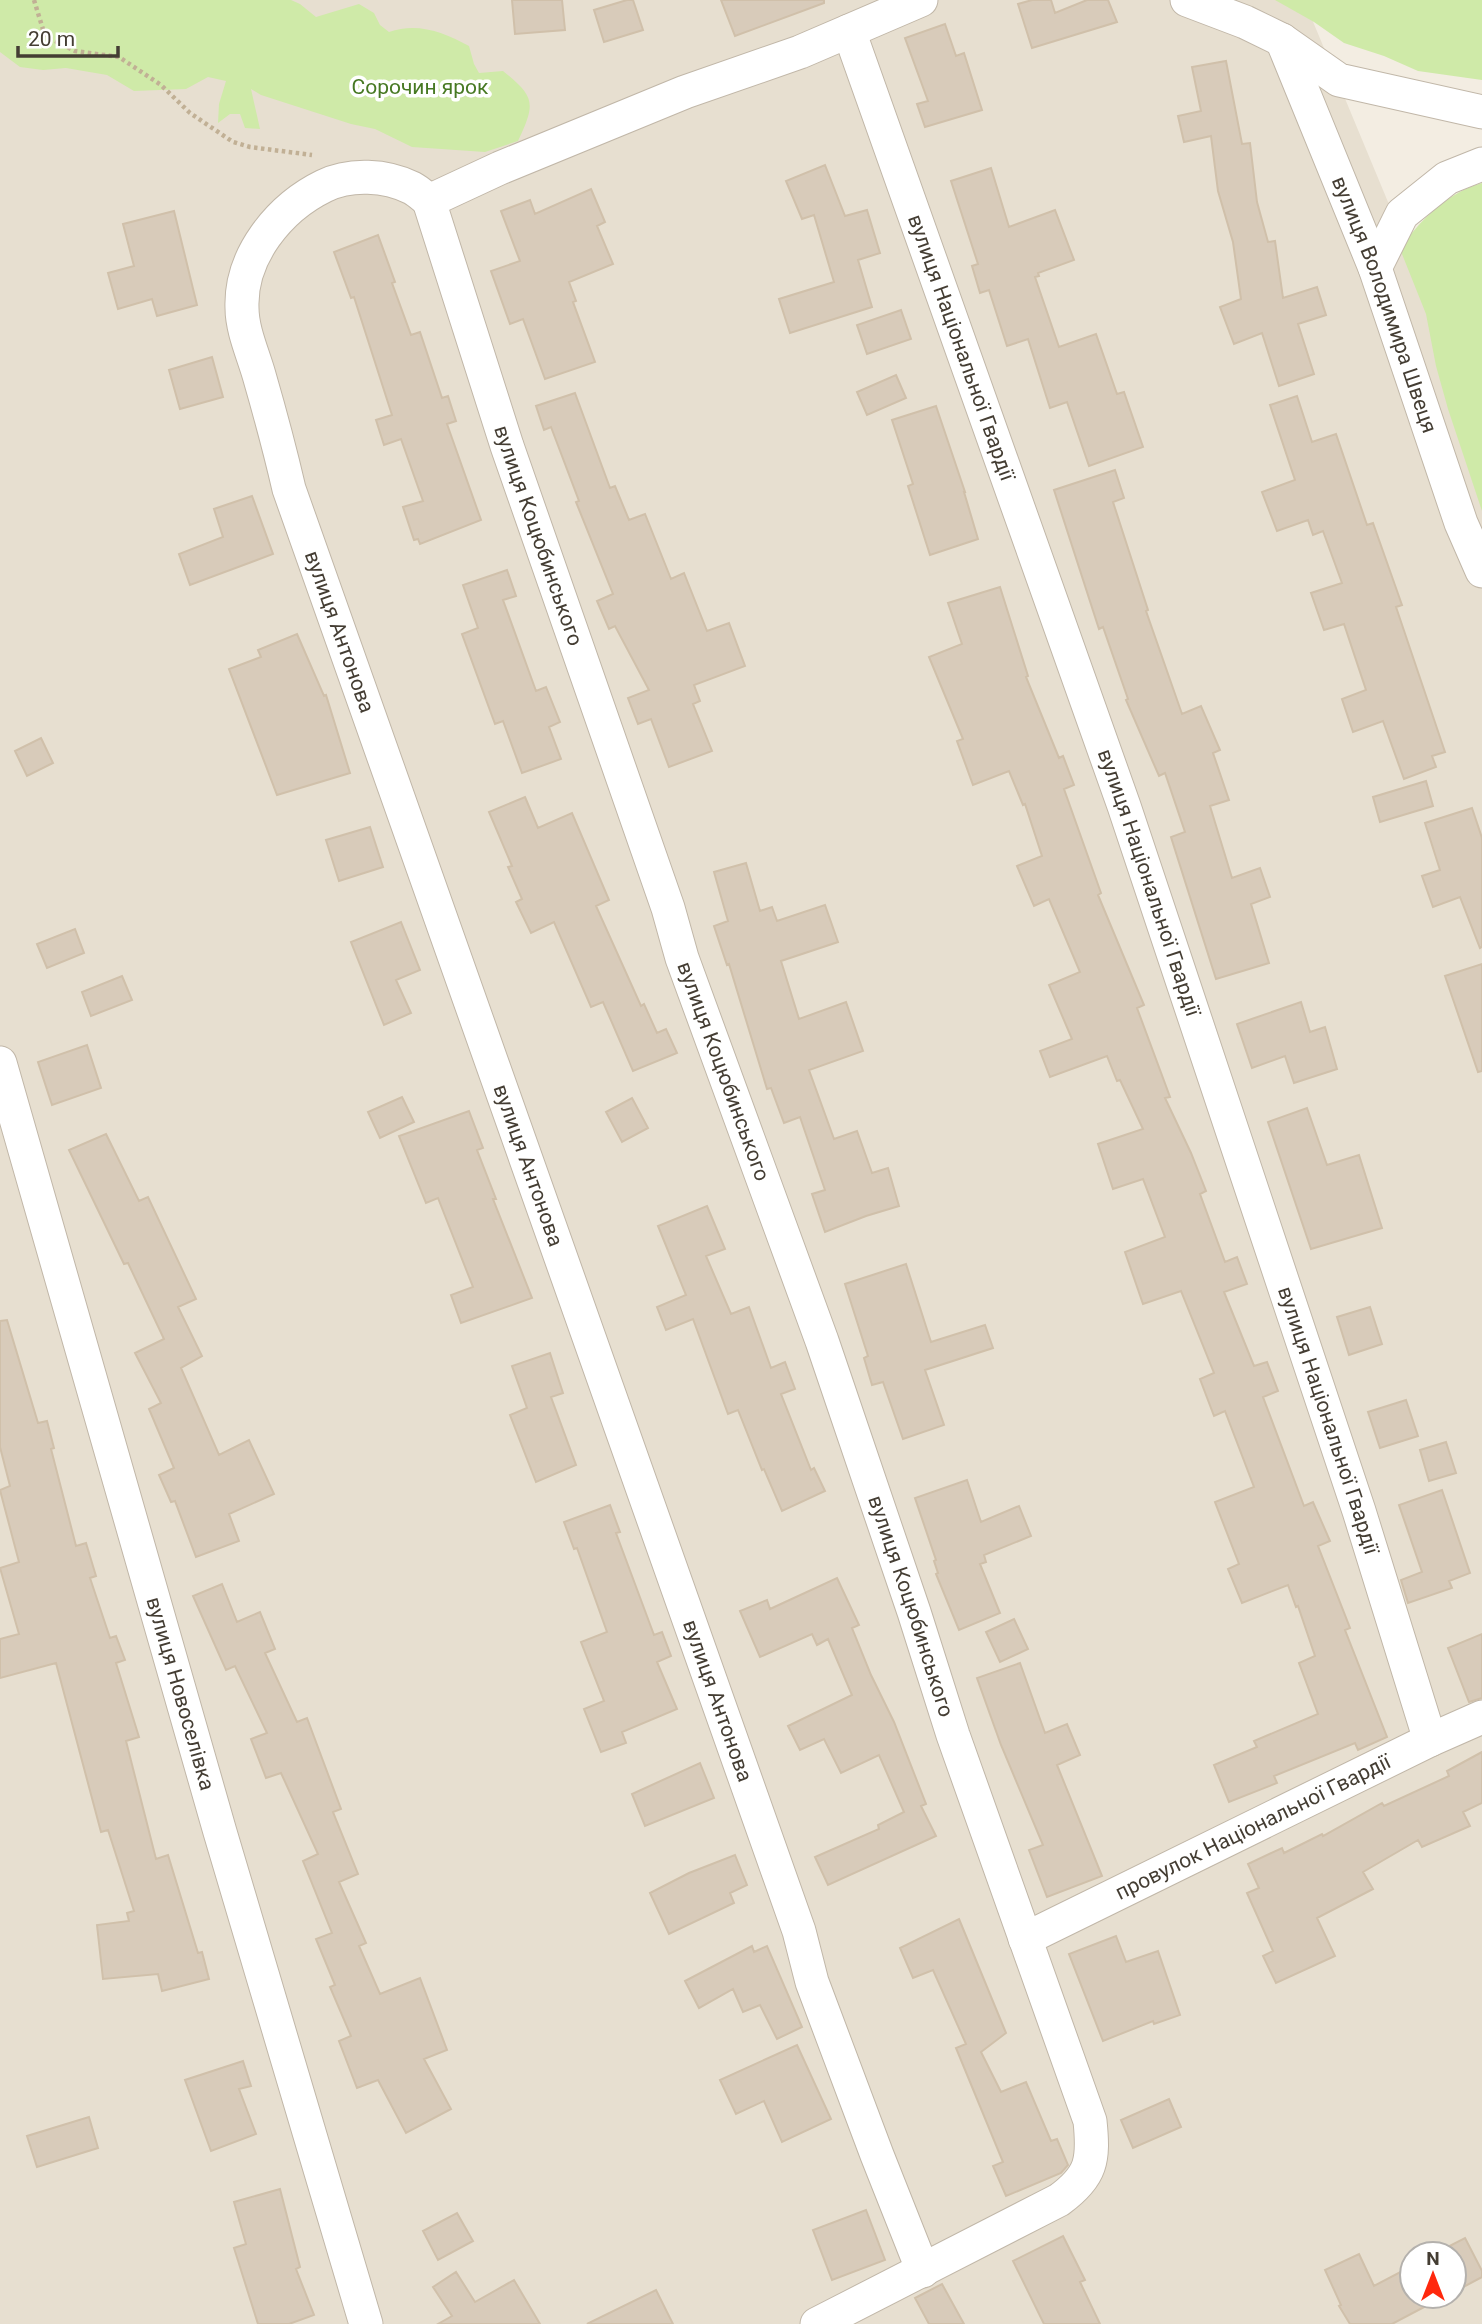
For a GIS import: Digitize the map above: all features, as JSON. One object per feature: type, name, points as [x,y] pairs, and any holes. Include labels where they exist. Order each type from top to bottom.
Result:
[{"type":"street","points":[[429,201],[500,168],[685,92],[800,52],[921,0]]},
{"type":"street","points":[[1187,0],[1245,22],[1282,40],[1339,80],[1482,112]]},
{"type":"street","name":"вулиця Національної Гвардії","points":[[849,31],[1124,806],[1346,1471],[1430,1740]]},
{"type":"street","name":"вулиця Володимира Швеця","points":[[1282,40],[1376,268],[1461,523],[1482,571]]},
{"type":"street","points":[[1376,268],[1402,214],[1447,178],[1482,164]]},
{"type":"street","name":"вулиця Антонова","points":[[429,201],[413,188],[383,179],[355,177],[328,184],[304,197],[288,210],[258,246],[246,272],[243,288],[244,323],[278,438],[289,489],[799,1931],[812,1982],[923,2271]]},
{"type":"street","name":"вулиця Коцюбинського","points":[[429,201],[507,446],[668,908],[682,958],[822,1341],[953,1735],[1090,2121],[1092,2149],[1085,2176],[1059,2200],[817,2324]]},
{"type":"street","name":"вулиця Новоселівка","points":[[0,1063],[216,1819],[366,2324]]},
{"type":"street","name":"провулок Національної Гвардії","points":[[1025,1939],[1482,1717]]},
{"type":"path","points":[[34,0],[45,36],[75,51],[118,57],[161,85],[190,113],[233,142],[250,147],[319,156]]},
{"type":"shaded area","points":[[0,0],[1304,0],[1482,428],[1482,2324],[0,2324]]},
{"type":"green space","name":"Сорочин ярок","points":[[0,0],[291,0],[316,17],[359,4],[374,13],[380,25],[389,32],[420,28],[450,36],[469,46],[479,73],[503,71],[527,95],[530,109],[518,141],[485,152],[412,147],[375,129],[261,95],[251,89],[260,129],[245,128],[240,114],[230,114],[218,123],[219,104],[226,81],[208,77],[186,89],[134,91],[107,75],[66,68],[43,70],[20,67],[0,52]]},
{"type":"green space","points":[[1275,0],[1482,0],[1482,80],[1418,71],[1344,43]]},
{"type":"green space","points":[[1482,183],[1482,511],[1448,409],[1426,314],[1400,249],[1416,228],[1446,200]]},
{"type":"building","points":[[512,0],[562,0],[565,30],[515,34]]},
{"type":"building","points":[[633,0],[643,30],[604,42],[594,10]]},
{"type":"building","points":[[721,0],[824,0],[824,3],[735,36]]},
{"type":"building","points":[[1032,0],[1051,0],[1055,13],[1087,0],[1108,0],[1117,22],[1032,48],[1018,4]]},
{"type":"building","points":[[945,24],[956,56],[964,53],[982,110],[925,127],[917,104],[928,101],[905,38]]},
{"type":"building","points":[[1226,61],[1242,144],[1250,143],[1257,202],[1268,242],[1275,241],[1283,298],[1317,287],[1326,315],[1298,324],[1314,374],[1279,386],[1262,333],[1234,344],[1220,307],[1241,299],[1233,242],[1218,191],[1211,136],[1184,142],[1178,116],[1201,111],[1192,67]]},
{"type":"building","points":[[825,165],[845,216],[867,210],[880,253],[858,260],[872,307],[790,333],[779,299],[834,282],[814,215],[802,219],[786,181]]},
{"type":"building","points":[[991,168],[1009,227],[1055,210],[1074,260],[1038,273],[1039,276],[1035,277],[1059,347],[1096,334],[1117,394],[1124,392],[1143,447],[1089,466],[1067,402],[1050,408],[1028,339],[1007,346],[989,290],[980,293],[972,266],[978,264],[951,181]]},
{"type":"building","points":[[591,189],[605,222],[597,226],[613,264],[569,282],[576,301],[573,302],[595,362],[545,379],[523,319],[510,324],[491,271],[520,261],[501,211],[530,200],[535,214]]},
{"type":"building","points":[[174,211],[197,305],[157,316],[152,299],[118,309],[108,273],[134,266],[123,224]]},
{"type":"building","points":[[378,235],[411,335],[420,332],[442,398],[448,396],[456,421],[447,424],[481,520],[420,544],[418,539],[414,540],[403,507],[423,501],[401,439],[384,445],[376,420],[392,415],[354,297],[351,298],[334,252]]},
{"type":"building","points":[[901,310],[911,339],[867,354],[857,325]]},
{"type":"building","points":[[212,357],[223,397],[180,409],[169,370]]},
{"type":"building","points":[[896,375],[906,398],[867,415],[857,392]]},
{"type":"building","points":[[575,393],[610,488],[615,486],[629,520],[645,514],[671,579],[684,573],[707,631],[729,623],[745,666],[694,685],[700,701],[693,704],[712,751],[669,767],[651,719],[638,724],[628,698],[649,690],[615,626],[609,629],[597,601],[613,594],[576,502],[579,501],[551,427],[544,430],[536,406]]},
{"type":"building","points":[[1297,396],[1312,442],[1336,434],[1367,525],[1373,523],[1402,605],[1396,607],[1445,752],[1432,756],[1436,767],[1404,779],[1383,721],[1353,732],[1342,699],[1366,690],[1344,624],[1324,630],[1311,593],[1342,583],[1323,531],[1313,535],[1308,520],[1277,531],[1262,492],[1295,480],[1270,405]]},
{"type":"building","points":[[936,406],[978,539],[930,555],[908,486],[913,484],[892,420]]},
{"type":"building","points":[[1115,470],[1124,498],[1113,502],[1148,610],[1146,611],[1182,714],[1201,706],[1220,750],[1213,753],[1229,800],[1210,806],[1232,878],[1260,868],[1270,897],[1251,904],[1269,963],[1216,979],[1171,837],[1185,832],[1165,773],[1159,776],[1126,700],[1128,699],[1103,627],[1099,629],[1054,490]]},
{"type":"building","points":[[252,496],[273,554],[190,585],[179,554],[223,537],[214,509]]},
{"type":"building","points":[[507,570],[516,596],[503,600],[536,691],[546,687],[560,722],[549,727],[561,759],[522,773],[503,721],[495,724],[462,634],[478,628],[463,585]]},
{"type":"building","points":[[1000,587],[1028,676],[1026,677],[1059,758],[1063,756],[1074,785],[1064,789],[1101,893],[1098,895],[1144,1005],[1137,1008],[1170,1097],[1165,1098],[1206,1191],[1200,1194],[1225,1262],[1237,1257],[1247,1284],[1224,1292],[1254,1366],[1267,1362],[1278,1391],[1263,1397],[1304,1506],[1313,1502],[1330,1541],[1318,1546],[1350,1628],[1345,1630],[1387,1737],[1358,1750],[1355,1743],[1274,1776],[1277,1783],[1229,1802],[1214,1765],[1257,1747],[1254,1741],[1318,1714],[1299,1663],[1315,1656],[1288,1585],[1242,1603],[1228,1569],[1239,1564],[1215,1502],[1254,1487],[1225,1411],[1214,1416],[1200,1379],[1214,1373],[1181,1291],[1143,1304],[1125,1252],[1165,1237],[1143,1179],[1113,1189],[1098,1144],[1143,1129],[1107,1056],[1050,1077],[1040,1051],[1072,1039],[1049,985],[1080,972],[1049,899],[1034,906],[1017,866],[1042,856],[1025,804],[1023,805],[1009,771],[973,785],[957,741],[963,739],[929,657],[962,644],[948,603]]},
{"type":"building","points":[[297,634],[324,696],[326,695],[350,773],[277,795],[229,669],[261,657],[258,650]]},
{"type":"building","points":[[41,738],[53,763],[27,776],[15,751]]},
{"type":"building","points":[[1426,781],[1433,806],[1380,822],[1373,797]]},
{"type":"building","points":[[525,797],[538,828],[572,813],[609,900],[596,906],[641,1006],[644,1004],[657,1033],[666,1029],[677,1053],[633,1071],[603,1002],[591,1007],[554,922],[531,933],[516,902],[522,899],[508,867],[512,866],[489,812]]},
{"type":"building","points":[[1472,808],[1482,838],[1480,948],[1460,897],[1433,907],[1422,876],[1440,870],[1425,823]]},
{"type":"building","points":[[370,827],[383,867],[339,881],[326,840]]},
{"type":"building","points":[[746,863],[760,911],[772,907],[777,921],[825,905],[838,942],[781,961],[799,1019],[846,1002],[863,1051],[809,1070],[834,1139],[857,1131],[872,1173],[888,1168],[899,1206],[825,1232],[812,1194],[825,1190],[800,1117],[784,1123],[771,1088],[767,1089],[729,964],[727,965],[714,926],[728,921],[714,872]]},
{"type":"building","points":[[401,922],[420,970],[396,980],[411,1013],[384,1025],[351,942]]},
{"type":"building","points":[[75,929],[84,953],[47,968],[37,944]]},
{"type":"building","points":[[1482,964],[1482,1071],[1478,1072],[1445,976]]},
{"type":"building","points":[[122,976],[132,1000],[91,1016],[82,992]]},
{"type":"building","points":[[1301,1002],[1310,1032],[1325,1027],[1337,1069],[1294,1083],[1285,1056],[1252,1068],[1237,1024]]},
{"type":"building","points":[[87,1045],[101,1088],[52,1105],[38,1062]]},
{"type":"building","points":[[402,1097],[414,1122],[380,1138],[368,1112]]},
{"type":"building","points":[[632,1098],[648,1128],[622,1142],[606,1112]]},
{"type":"building","points":[[1307,1108],[1327,1165],[1359,1155],[1382,1228],[1311,1249],[1268,1122]]},
{"type":"building","points":[[469,1111],[483,1148],[477,1150],[496,1199],[493,1199],[532,1298],[461,1323],[451,1295],[473,1287],[438,1198],[426,1203],[399,1136]]},
{"type":"building","points":[[106,1134],[139,1201],[148,1197],[196,1299],[178,1307],[202,1356],[181,1368],[219,1455],[249,1440],[274,1494],[229,1514],[239,1541],[196,1557],[175,1501],[171,1502],[159,1475],[174,1468],[149,1409],[161,1403],[135,1353],[164,1339],[69,1150]]},
{"type":"building","points":[[707,1206],[725,1249],[706,1256],[731,1314],[749,1307],[771,1368],[785,1362],[795,1389],[781,1394],[811,1470],[814,1468],[825,1491],[782,1511],[738,1410],[728,1414],[693,1319],[666,1330],[657,1307],[686,1295],[658,1226]]},
{"type":"building","points":[[906,1264],[931,1342],[985,1325],[993,1348],[925,1370],[944,1425],[903,1439],[883,1382],[872,1385],[864,1358],[868,1356],[845,1284]]},
{"type":"building","points":[[1370,1307],[1382,1344],[1349,1355],[1337,1317]]},
{"type":"building","points":[[7,1320],[38,1423],[47,1421],[54,1448],[51,1449],[76,1546],[86,1543],[96,1576],[90,1578],[110,1638],[116,1636],[125,1660],[116,1663],[139,1737],[126,1741],[156,1859],[168,1855],[198,1953],[202,1952],[209,1979],[162,1991],[158,1974],[103,1979],[97,1925],[129,1921],[127,1913],[134,1911],[108,1830],[101,1832],[56,1663],[0,1678],[0,1639],[19,1634],[0,1568],[19,1562],[0,1490],[10,1486],[0,1447],[0,1321]]},
{"type":"building","points":[[550,1353],[563,1393],[551,1397],[576,1465],[536,1482],[510,1415],[527,1408],[512,1366]]},
{"type":"building","points":[[1406,1400],[1418,1436],[1380,1448],[1368,1412]]},
{"type":"building","points":[[1446,1442],[1456,1473],[1429,1481],[1420,1450]]},
{"type":"building","points":[[967,1480],[981,1522],[1019,1506],[1031,1536],[984,1555],[986,1562],[980,1564],[1000,1613],[959,1630],[936,1574],[936,1560],[915,1498]]},
{"type":"building","points":[[1442,1490],[1470,1573],[1449,1581],[1452,1588],[1408,1603],[1401,1580],[1422,1572],[1399,1505]]},
{"type":"building","points":[[610,1505],[620,1532],[616,1533],[654,1635],[662,1632],[671,1656],[657,1662],[677,1709],[622,1732],[626,1743],[601,1752],[584,1709],[604,1701],[581,1642],[607,1632],[577,1548],[574,1549],[564,1522]]},
{"type":"building","points":[[837,1578],[859,1625],[852,1628],[894,1722],[926,1804],[921,1806],[936,1836],[828,1885],[815,1857],[879,1829],[878,1825],[904,1812],[879,1755],[841,1773],[824,1739],[800,1750],[788,1726],[852,1695],[828,1639],[817,1645],[812,1634],[760,1657],[740,1611],[767,1600],[770,1609]]},
{"type":"building","points":[[222,1584],[237,1622],[260,1612],[275,1649],[265,1653],[297,1722],[307,1718],[341,1809],[333,1812],[358,1874],[339,1882],[366,1943],[359,1946],[380,1994],[420,1978],[447,2050],[424,2059],[451,2109],[406,2133],[378,2080],[357,2088],[339,2041],[351,2036],[330,1987],[335,1985],[316,1939],[332,1933],[303,1861],[318,1854],[281,1773],[266,1778],[251,1739],[267,1733],[235,1666],[226,1670],[193,1596]]},
{"type":"building","points":[[1014,1619],[1028,1649],[1000,1662],[986,1632]]},
{"type":"building","points":[[1482,1634],[1482,1698],[1469,1702],[1448,1648]]},
{"type":"building","points":[[1020,1663],[1045,1733],[1067,1724],[1080,1755],[1057,1765],[1102,1876],[1047,1897],[1029,1850],[1043,1845],[1001,1745],[977,1678]]},
{"type":"building","points":[[1482,1752],[1482,1803],[1463,1812],[1470,1826],[1422,1847],[1418,1840],[1363,1872],[1373,1889],[1317,1918],[1335,1956],[1276,1983],[1263,1956],[1273,1951],[1247,1893],[1259,1888],[1248,1864],[1282,1848],[1284,1853],[1322,1834],[1323,1836],[1382,1803],[1384,1806],[1449,1776],[1447,1771]]},
{"type":"building","points":[[700,1763],[714,1798],[645,1826],[632,1794]]},
{"type":"building","points":[[735,1855],[747,1885],[730,1893],[734,1903],[669,1934],[650,1893],[689,1873]]},
{"type":"building","points":[[959,1919],[1006,2033],[981,2052],[1001,2092],[1026,2082],[1051,2141],[1057,2139],[1068,2165],[1061,2173],[1006,2196],[993,2166],[1003,2162],[956,2048],[966,2044],[933,1970],[913,1978],[900,1948]]},
{"type":"building","points":[[1116,1936],[1126,1962],[1158,1951],[1180,2015],[1154,2024],[1153,2021],[1103,2041],[1069,1954]]},
{"type":"building","points":[[752,1946],[754,1952],[767,1946],[802,2027],[777,2039],[760,2005],[743,2012],[733,1989],[699,2008],[685,1981]]},
{"type":"building","points":[[797,2045],[831,2119],[782,2142],[764,2101],[736,2114],[720,2080]]},
{"type":"building","points":[[243,2061],[251,2086],[239,2089],[256,2134],[211,2151],[185,2080]]},
{"type":"building","points":[[1169,2099],[1181,2127],[1133,2148],[1121,2120]]},
{"type":"building","points":[[89,2117],[98,2148],[37,2167],[27,2136]]},
{"type":"building","points":[[280,2189],[300,2267],[296,2269],[314,2315],[289,2324],[258,2324],[234,2248],[246,2244],[234,2202]]},
{"type":"building","points":[[866,2210],[885,2260],[832,2280],[813,2230]]},
{"type":"building","points":[[457,2213],[473,2241],[438,2260],[423,2231]]},
{"type":"building","points":[[1063,2236],[1085,2280],[1080,2282],[1100,2324],[1044,2324],[1013,2261]]},
{"type":"building","points":[[1468,2244],[1482,2271],[1482,2277],[1468,2284]]},
{"type":"building","points":[[1359,2254],[1374,2286],[1398,2273],[1398,2310],[1418,2310],[1392,2324],[1350,2324],[1339,2306],[1341,2305],[1325,2270]]},
{"type":"building","points":[[456,2272],[475,2302],[514,2280],[540,2324],[438,2324],[452,2316],[433,2287]]},
{"type":"building","points":[[942,2284],[964,2324],[929,2324],[915,2298]]},
{"type":"building","points":[[656,2290],[673,2324],[587,2324]]}]
